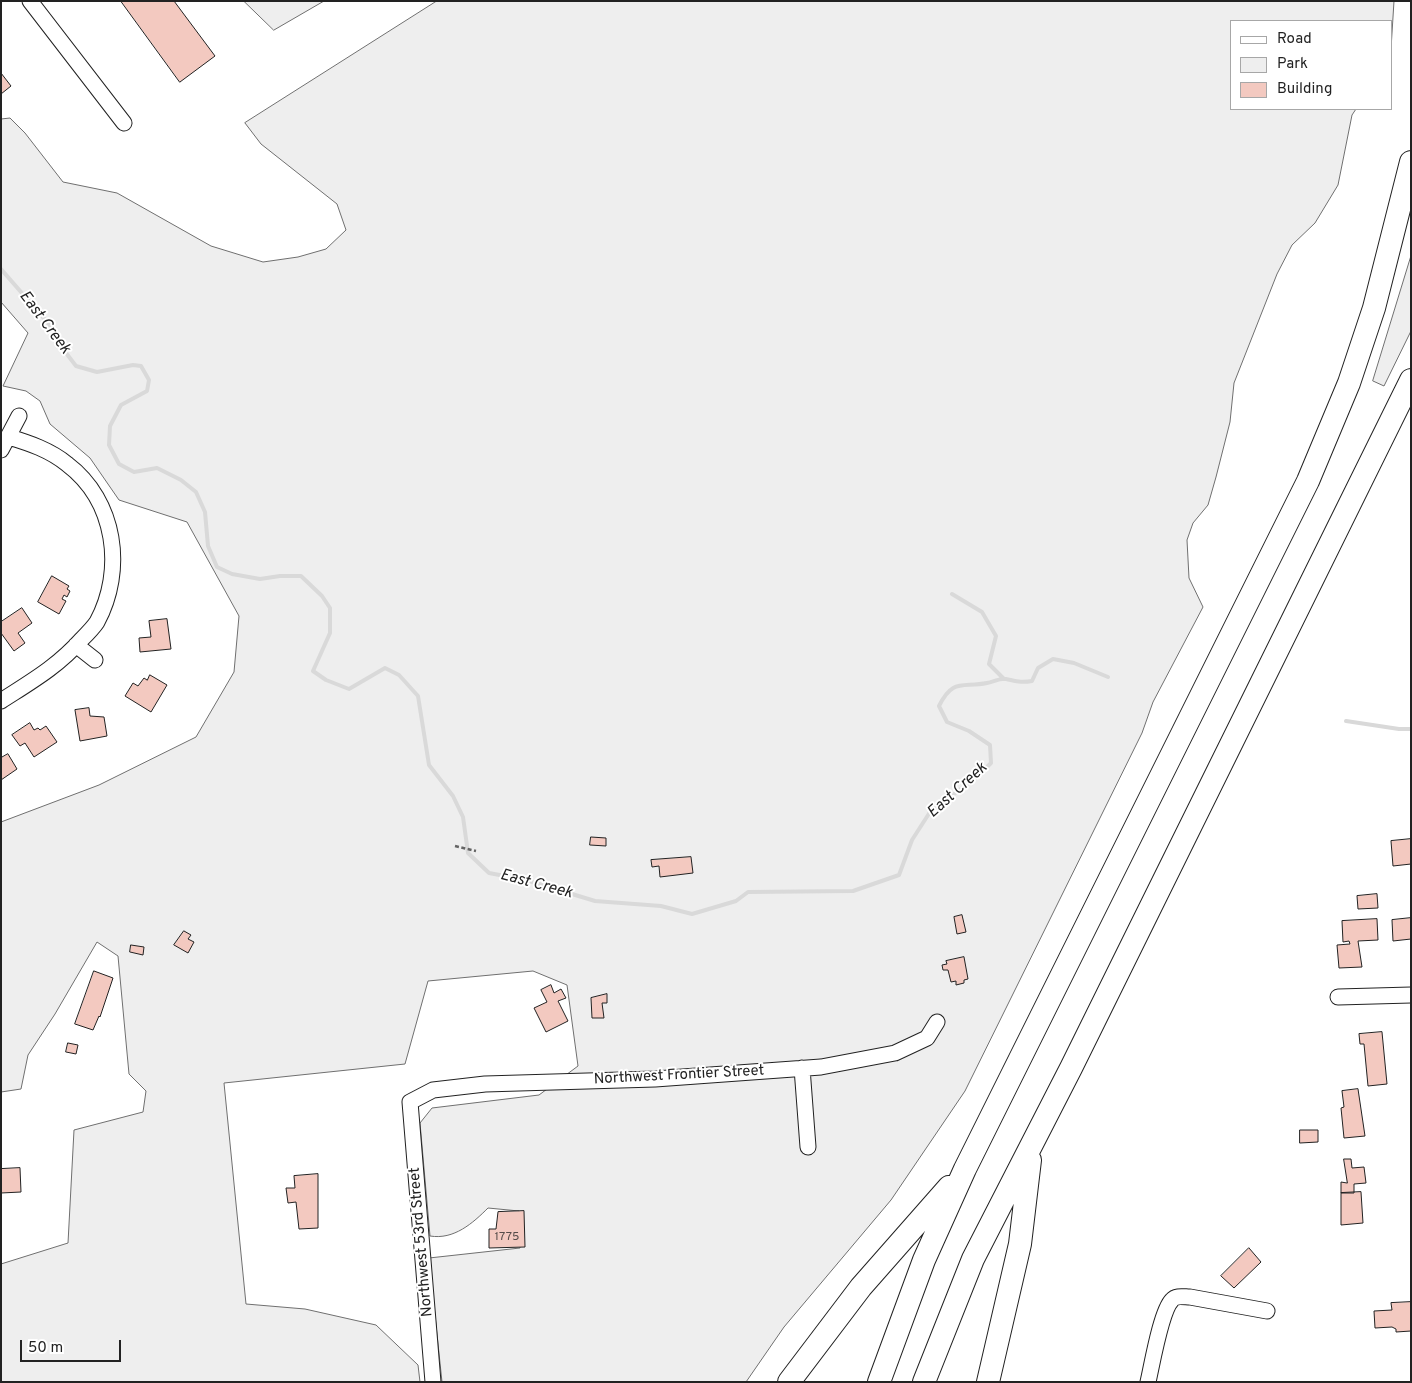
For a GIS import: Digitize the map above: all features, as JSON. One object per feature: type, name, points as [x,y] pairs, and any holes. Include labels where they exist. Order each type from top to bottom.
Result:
[{"type":"highway","points":[[879,1382],[924,1260],[965,1169],[1308,481],[1350,383],[1374,308],[1411,162]]},
{"type":"highway","points":[[924,1382],[973,1259],[1032,1144],[1411,380]]},
{"type":"highway","points":[[988,1382],[1020,1244],[1032,1144]]},
{"type":"highway","points":[[789,1382],[862,1286],[965,1169]]},
{"type":"street","points":[[30,1],[124,123]]},
{"type":"street","points":[[1,450],[19,416]]},
{"type":"street","points":[[1,702],[60,663],[96,623],[108,594],[114,565],[111,536],[104,511],[87,483],[68,464],[42,448],[9,436]]},
{"type":"street","points":[[76,646],[95,660]]},
{"type":"street","points":[[1338,997],[1411,995]]},
{"type":"street","name":"Northwest Frontier Street","points":[[410,1102],[433,1090],[485,1084],[655,1079],[821,1067],[895,1053],[927,1038],[936,1022]]},
{"type":"street","points":[[802,1068],[808,1147]]},
{"type":"street","name":"Northwest 53rd Street","points":[[410,1102],[433,1382]]},
{"type":"street","points":[[1148,1382],[1163,1319],[1172,1299],[1178,1296],[1190,1297],[1267,1311]]},
{"type":"path","points":[[455,846],[476,851]]},
{"type":"green space","points":[[244,1],[324,1],[274,30]]},
{"type":"green space","points":[[437,1],[1394,1],[1392,33],[1392,20],[1230,20],[1230,110],[1355,110],[1352,115],[1338,185],[1315,223],[1292,245],[1277,274],[1234,383],[1230,422],[1208,505],[1193,523],[1187,540],[1189,578],[1203,607],[1153,702],[1142,733],[965,1091],[891,1200],[784,1327],[746,1382],[442,1382],[429,1258],[520,1248],[519,1211],[488,1208],[469,1225],[455,1233],[439,1237],[430,1236],[420,1123],[432,1108],[539,1095],[578,1066],[567,985],[533,971],[428,981],[405,1064],[224,1083],[246,1304],[305,1309],[376,1325],[418,1365],[420,1382],[1,1382],[1,1264],[68,1243],[74,1130],[143,1112],[146,1091],[129,1074],[118,956],[97,942],[55,1014],[28,1055],[21,1089],[1,1092],[1,822],[99,785],[196,737],[234,672],[239,616],[187,522],[119,500],[90,458],[50,424],[40,401],[26,391],[3,386],[28,333],[1,302],[1,119],[10,118],[25,133],[63,182],[117,193],[211,246],[263,262],[298,257],[326,249],[346,230],[337,204],[261,144],[245,123]]},
{"type":"green space","points":[[1411,256],[1411,331],[1384,386],[1373,381]]},
{"type":"building","points":[[121,1],[174,1],[215,56],[180,82]]},
{"type":"building","points":[[1,73],[11,86],[1,94]]},
{"type":"building","points":[[52,576],[69,586],[67,589],[70,591],[67,597],[64,595],[62,599],[66,601],[59,614],[38,602]]},
{"type":"building","points":[[22,608],[32,623],[18,633],[25,643],[14,651],[1,633],[1,622]]},
{"type":"building","points":[[167,619],[171,649],[140,652],[139,638],[151,637],[149,621]]},
{"type":"building","points":[[150,675],[167,685],[151,712],[125,696],[133,683],[138,686],[144,678],[147,680]]},
{"type":"building","points":[[89,708],[90,716],[104,717],[107,736],[80,741],[75,710]]},
{"type":"building","points":[[30,723],[34,730],[38,728],[40,730],[46,726],[57,742],[34,757],[25,743],[20,746],[12,735]]},
{"type":"building","points":[[8,754],[17,769],[1,780],[1,758]]},
{"type":"building","points":[[591,837],[606,838],[606,846],[590,845]]},
{"type":"building","points":[[1411,839],[1411,864],[1393,866],[1391,841]]},
{"type":"building","points":[[691,857],[693,873],[660,877],[659,866],[652,867],[651,860]]},
{"type":"building","points":[[1377,894],[1378,908],[1358,909],[1357,896]]},
{"type":"building","points":[[962,915],[966,932],[957,934],[954,917]]},
{"type":"building","points":[[1411,918],[1411,939],[1393,941],[1392,920]]},
{"type":"building","points":[[1377,919],[1378,940],[1358,941],[1362,967],[1339,968],[1337,945],[1350,944],[1349,941],[1343,942],[1342,921]]},
{"type":"building","points":[[184,931],[191,935],[188,939],[194,942],[188,953],[174,945]]},
{"type":"building","points":[[131,945],[144,947],[143,955],[130,952]]},
{"type":"building","points":[[964,957],[968,979],[964,980],[964,983],[956,985],[956,981],[951,982],[948,970],[943,970],[942,965],[947,964],[946,961]]},
{"type":"building","points":[[94,971],[113,978],[100,1017],[93,1030],[75,1024]]},
{"type":"building","points":[[551,985],[554,993],[561,989],[566,998],[558,1001],[568,1021],[546,1032],[534,1008],[547,1002],[541,990]]},
{"type":"building","points":[[607,994],[607,1003],[602,1003],[604,1018],[592,1018],[591,998]]},
{"type":"building","points":[[1382,1032],[1387,1084],[1368,1086],[1364,1044],[1360,1044],[1359,1034]]},
{"type":"building","points":[[68,1043],[78,1045],[76,1054],[66,1052]]},
{"type":"building","points":[[1358,1089],[1365,1136],[1344,1138],[1341,1108],[1344,1107],[1342,1091]]},
{"type":"building","points":[[1300,1130],[1318,1130],[1318,1142],[1300,1143]]},
{"type":"building","points":[[1344,1159],[1351,1159],[1352,1168],[1364,1167],[1366,1183],[1354,1184],[1354,1193],[1341,1193],[1341,1182],[1347,1183]]},
{"type":"building","points":[[20,1168],[21,1192],[1,1193],[1,1169]]},
{"type":"building","points":[[318,1174],[318,1228],[299,1229],[296,1202],[288,1203],[286,1188],[295,1188],[294,1176]]},
{"type":"building","points":[[1361,1192],[1363,1223],[1341,1225],[1341,1193]]},
{"type":"building","points":[[524,1211],[525,1247],[489,1248],[489,1229],[496,1229],[498,1212]]},
{"type":"building","points":[[1249,1248],[1261,1262],[1234,1288],[1221,1276]]},
{"type":"building","points":[[1411,1302],[1411,1331],[1396,1332],[1396,1329],[1392,1327],[1375,1328],[1374,1311],[1392,1310],[1391,1303]]},
{"type":"waterway","name":"East Creek","points":[[1,269],[48,323],[63,349],[76,366],[97,372],[133,365],[141,366],[149,380],[147,391],[121,405],[110,426],[109,445],[119,464],[134,472],[157,468],[181,480],[196,492],[205,512],[208,546],[217,567],[232,574],[260,579],[280,576],[301,576],[322,596],[330,608],[330,633],[313,671],[326,680],[349,689],[385,668],[399,675],[418,696],[429,765],[453,796],[463,817],[468,853],[489,873],[526,880],[595,901],[661,906],[692,914],[736,901],[748,892],[853,891],[899,875],[912,840],[930,812],[978,776],[991,763],[990,745],[969,731],[947,722],[939,706],[949,691],[959,686],[987,683],[1001,679],[1022,682],[1032,681],[1038,668],[1053,659],[1074,663],[1108,677]]},
{"type":"waterway","points":[[952,594],[982,612],[996,636],[989,664],[1004,679]]},
{"type":"waterway","name":"East Creek","points":[[1346,721],[1411,729]]}]
